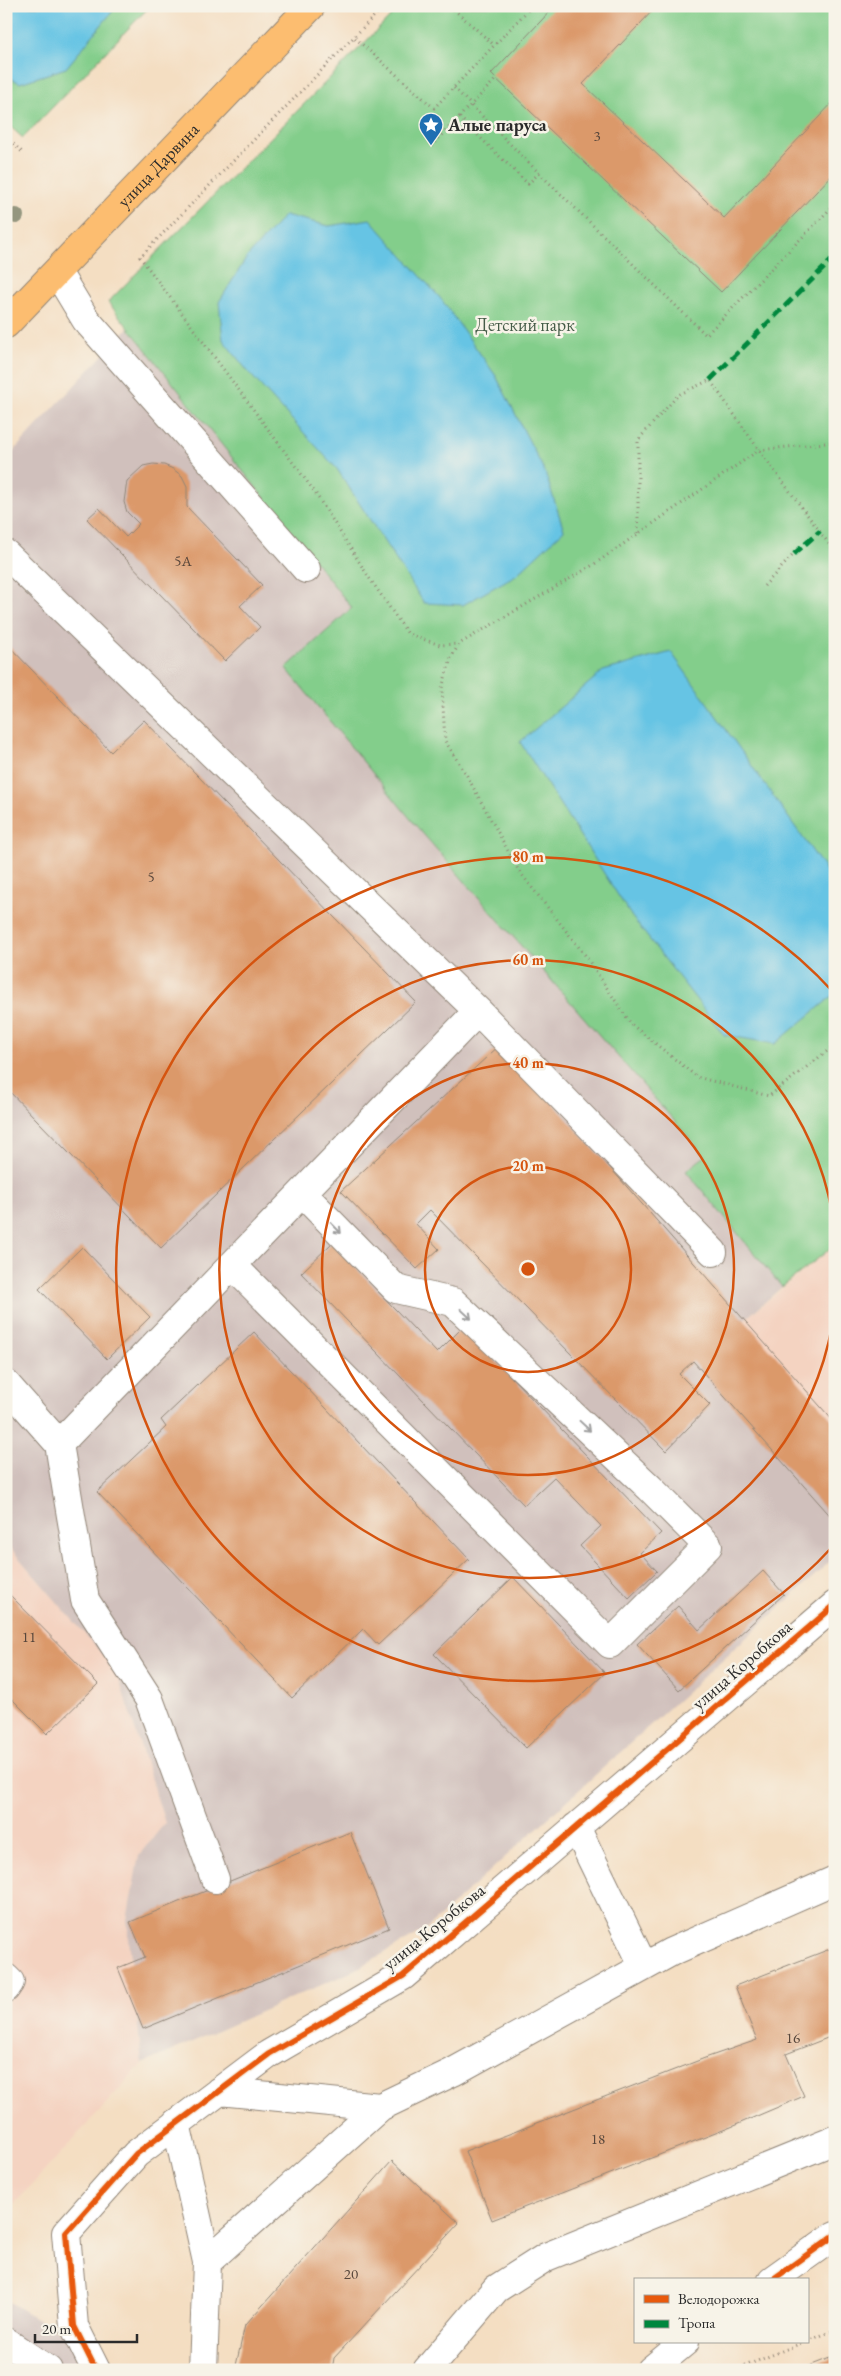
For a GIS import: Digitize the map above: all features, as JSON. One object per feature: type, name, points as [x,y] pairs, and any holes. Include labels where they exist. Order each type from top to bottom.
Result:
[{"type":"main road","name":"улица Дарвина","points":[[7,320],[57,272],[311,6]]},
{"type":"street","points":[[57,272],[86,320],[306,569]]},
{"type":"street","points":[[6,554],[478,1012],[713,1252]]},
{"type":"street","points":[[59,1444],[478,1012]]},
{"type":"street","points":[[232,1265],[610,1644],[708,1546],[650,1488],[453,1302],[396,1289],[302,1193]]},
{"type":"street","points":[[6,1384],[59,1444],[85,1600],[149,1699],[215,1879]]},
{"type":"street","name":"улица Коробкова","points":[[96,2370],[74,2326],[66,2233],[136,2154],[269,2054],[403,1976],[835,1605]]},
{"type":"street","points":[[576,1827],[644,1967]]},
{"type":"street","points":[[207,2262],[380,2107],[453,2072],[671,1952],[835,1880]]},
{"type":"street","points":[[6,1978],[10,1982],[6,1988]]},
{"type":"street","points":[[220,2091],[380,2107]]},
{"type":"street","points":[[176,2123],[207,2262],[202,2370]]},
{"type":"street","points":[[427,2370],[496,2289],[546,2257],[835,2140]]},
{"type":"street","points":[[775,2278],[835,2235]]},
{"type":"street","points":[[6,2342],[48,2370]]},
{"type":"street","points":[[652,2370],[683,2344]]},
{"type":"path","points":[[384,6],[356,38],[140,257],[314,491],[370,580],[408,634],[440,645],[459,644],[593,565],[759,450],[835,442]]},
{"type":"path","points":[[450,6],[494,45]]},
{"type":"path","points":[[356,38],[434,108],[532,6]]},
{"type":"path","points":[[431,146],[496,79]]},
{"type":"path","points":[[454,88],[706,335],[834,207]]},
{"type":"path","points":[[460,117],[528,184],[539,173]]},
{"type":"path","points":[[6,137],[23,153]]},
{"type":"path","points":[[638,534],[638,440],[678,396],[710,380],[759,450],[835,552]]},
{"type":"path","points":[[764,586],[794,554]]},
{"type":"path","points":[[459,644],[451,658],[442,688],[445,741],[466,774],[519,871],[585,955],[631,1024],[697,1077],[769,1096],[835,1045]]},
{"type":"path","points":[[808,2341],[835,2330]]},
{"type":"path","points":[[735,2370],[801,2344]]},
{"type":"shaded area","points":[[128,328],[353,608],[286,668],[418,828],[705,1156],[686,1171],[782,1287],[743,1321],[835,1424],[835,1557],[425,1930],[351,1972],[142,2064],[127,1920],[139,1855],[165,1823],[116,1670],[6,1543],[6,459]]},
{"type":"shaded area","points":[[835,1245],[835,1424],[743,1321]]},
{"type":"shaded area","points":[[6,1543],[116,1670],[165,1823],[139,1855],[127,1920],[142,2064],[6,2213]]},
{"type":"shaded area","points":[[6,2300],[75,2342],[87,2370],[6,2370]]},
{"type":"green space","points":[[6,6],[150,6],[23,138],[6,123]]},
{"type":"green space","name":"Детский парк","points":[[401,6],[835,6],[835,1245],[782,1287],[686,1171],[705,1156],[418,828],[286,668],[352,608],[108,302]]},
{"type":"water","points":[[6,6],[117,6],[66,68],[20,83],[6,76]]},
{"type":"water","points":[[285,215],[329,226],[370,219],[441,299],[496,376],[545,472],[564,530],[516,575],[463,605],[424,603],[337,469],[250,374],[223,340],[219,302],[247,257]]},
{"type":"water","points":[[671,652],[835,883],[835,994],[775,1044],[724,1035],[632,917],[520,742],[603,671]]},
{"type":"building","points":[[555,6],[657,6],[583,84],[724,218],[835,100],[835,172],[721,292],[491,74]]},
{"type":"building","points":[[153,464],[164,465],[182,476],[187,486],[187,507],[262,585],[240,606],[260,627],[225,661],[87,519],[99,508],[126,537],[139,524],[127,512],[124,502],[127,481],[143,466]]},
{"type":"building","points":[[6,643],[111,752],[144,720],[416,1002],[161,1248],[6,1088]]},
{"type":"building","points":[[501,1044],[835,1423],[835,1521],[693,1361],[679,1374],[710,1405],[666,1451],[430,1210],[416,1224],[439,1249],[417,1269],[341,1191]]},
{"type":"building","points":[[332,1243],[437,1353],[463,1327],[661,1533],[640,1553],[657,1571],[629,1598],[580,1546],[601,1526],[554,1477],[524,1505],[301,1273]]},
{"type":"building","points":[[82,1247],[150,1317],[107,1359],[39,1289]]},
{"type":"building","points":[[254,1332],[469,1559],[378,1645],[363,1629],[292,1698],[97,1492],[166,1427],[161,1420]]},
{"type":"building","points":[[763,1571],[784,1594],[679,1690],[637,1644],[678,1606],[699,1630]]},
{"type":"building","points":[[513,1577],[605,1673],[526,1748],[434,1654]]},
{"type":"building","points":[[6,1591],[98,1684],[47,1734],[6,1693]]},
{"type":"building","points":[[350,1832],[389,1928],[143,2029],[118,1968],[145,1957],[130,1922]]},
{"type":"building","points":[[835,1947],[835,2035],[786,2054],[804,2096],[731,2127],[492,2220],[465,2151],[705,2058],[757,2040],[735,1986]]},
{"type":"building","points":[[392,2161],[459,2223],[334,2358],[332,2370],[235,2370],[245,2325]]},
{"type":"building","points":[[835,2356],[835,2370],[799,2370]]},
{"type":"marked path","points":[[710,380],[835,257]]},
{"type":"marked path","points":[[794,554],[820,531]]},
{"type":"cycle path","points":[[96,2370],[74,2326],[66,2233],[136,2154],[269,2054],[403,1976],[835,1605]]},
{"type":"cycle path","points":[[775,2278],[835,2235]]},
{"type":"place","name":"Алые паруса","points":[[431,146]]}]
